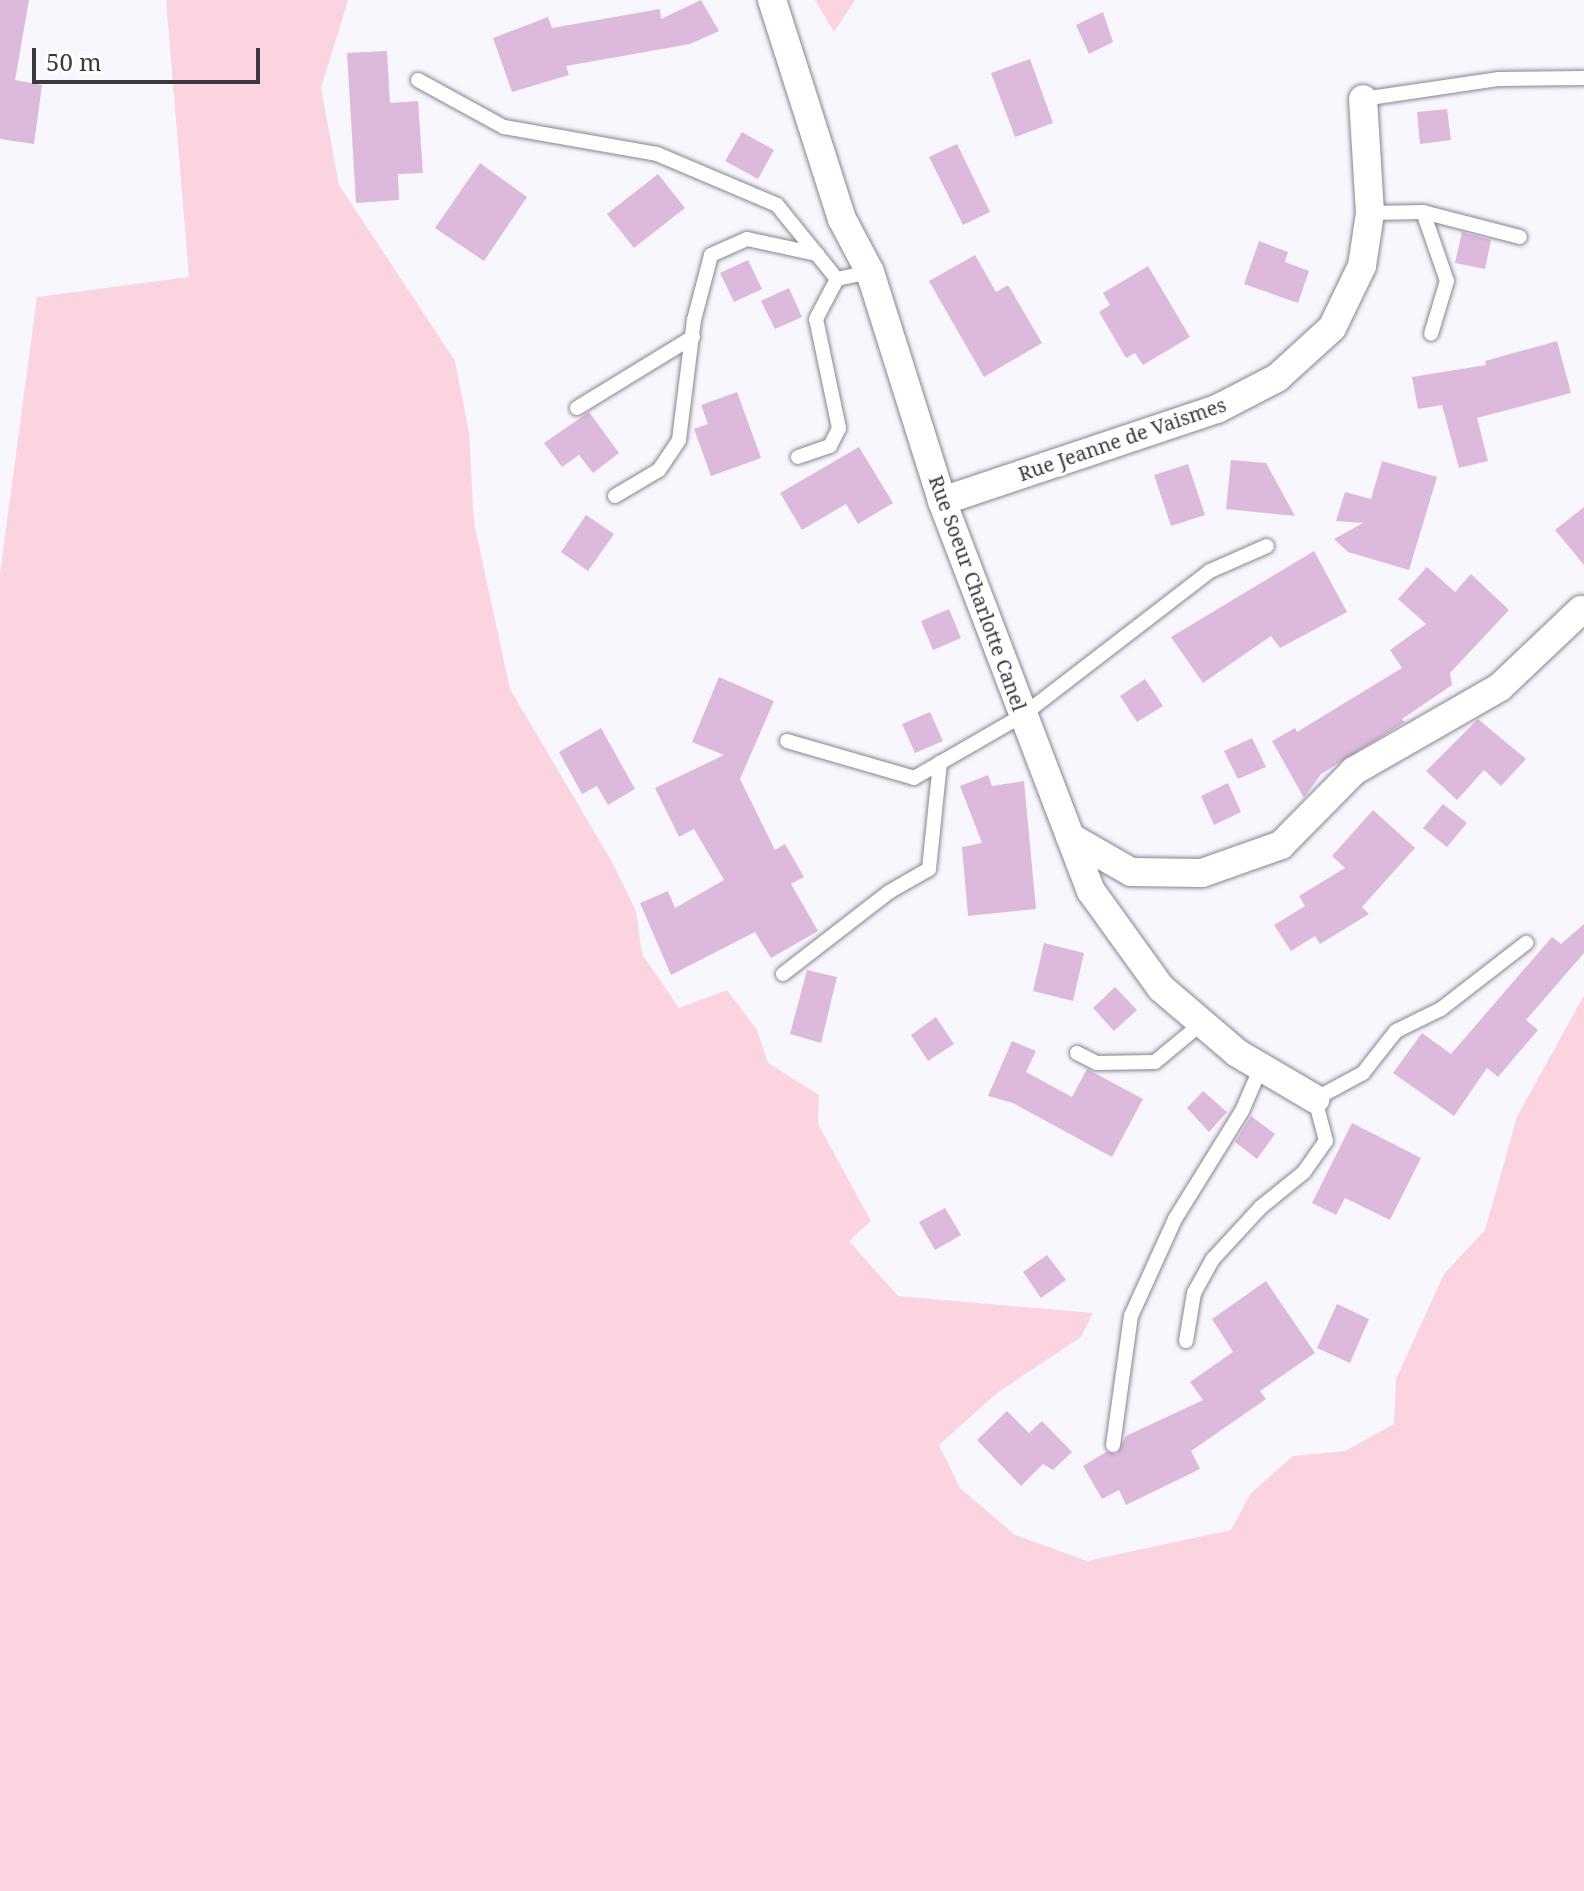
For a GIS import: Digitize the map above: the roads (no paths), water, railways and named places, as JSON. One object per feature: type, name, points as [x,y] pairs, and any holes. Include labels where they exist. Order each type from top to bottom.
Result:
[{"type":"street","name":"Rue Soeur Charlotte Canel","points":[[772,0],[842,219],[870,272],[942,501],[1091,891],[1161,988],[1261,1067],[1315,1099]]},
{"type":"street","name":"Rue Jeanne de Vaismes","points":[[942,501],[1217,409],[1277,378],[1332,328],[1362,266],[1370,213],[1363,99]]},
{"type":"street","points":[[1070,837],[1131,872],[1202,873],[1281,845],[1354,771],[1500,687],[1581,610]]},
{"type":"lane","points":[[1363,99],[1498,79],[1584,78]]},
{"type":"lane","points":[[418,80],[504,127],[657,154],[777,205],[837,279]]},
{"type":"lane","points":[[1423,212],[1447,281],[1431,334]]},
{"type":"lane","points":[[1370,213],[1423,212],[1520,237]]},
{"type":"lane","points":[[615,496],[659,470],[679,440],[693,337],[711,255],[747,239],[817,254]]},
{"type":"lane","points":[[837,279],[870,272]]},
{"type":"lane","points":[[798,457],[830,446],[839,428],[816,319],[837,279]]},
{"type":"lane","points":[[577,408],[693,337]]},
{"type":"lane","points":[[787,741],[914,778],[1023,715],[1210,571],[1267,546]]},
{"type":"lane","points":[[783,974],[889,892],[929,869],[940,763]]},
{"type":"lane","points":[[1186,1341],[1194,1293],[1213,1259],[1261,1207],[1304,1172],[1326,1141],[1315,1099],[1363,1073],[1396,1031],[1441,1009],[1526,943]]},
{"type":"lane","points":[[1077,1053],[1097,1063],[1155,1062],[1202,1023]]},
{"type":"lane","points":[[1113,1445],[1131,1316],[1175,1219],[1242,1111],[1261,1067]]}]
